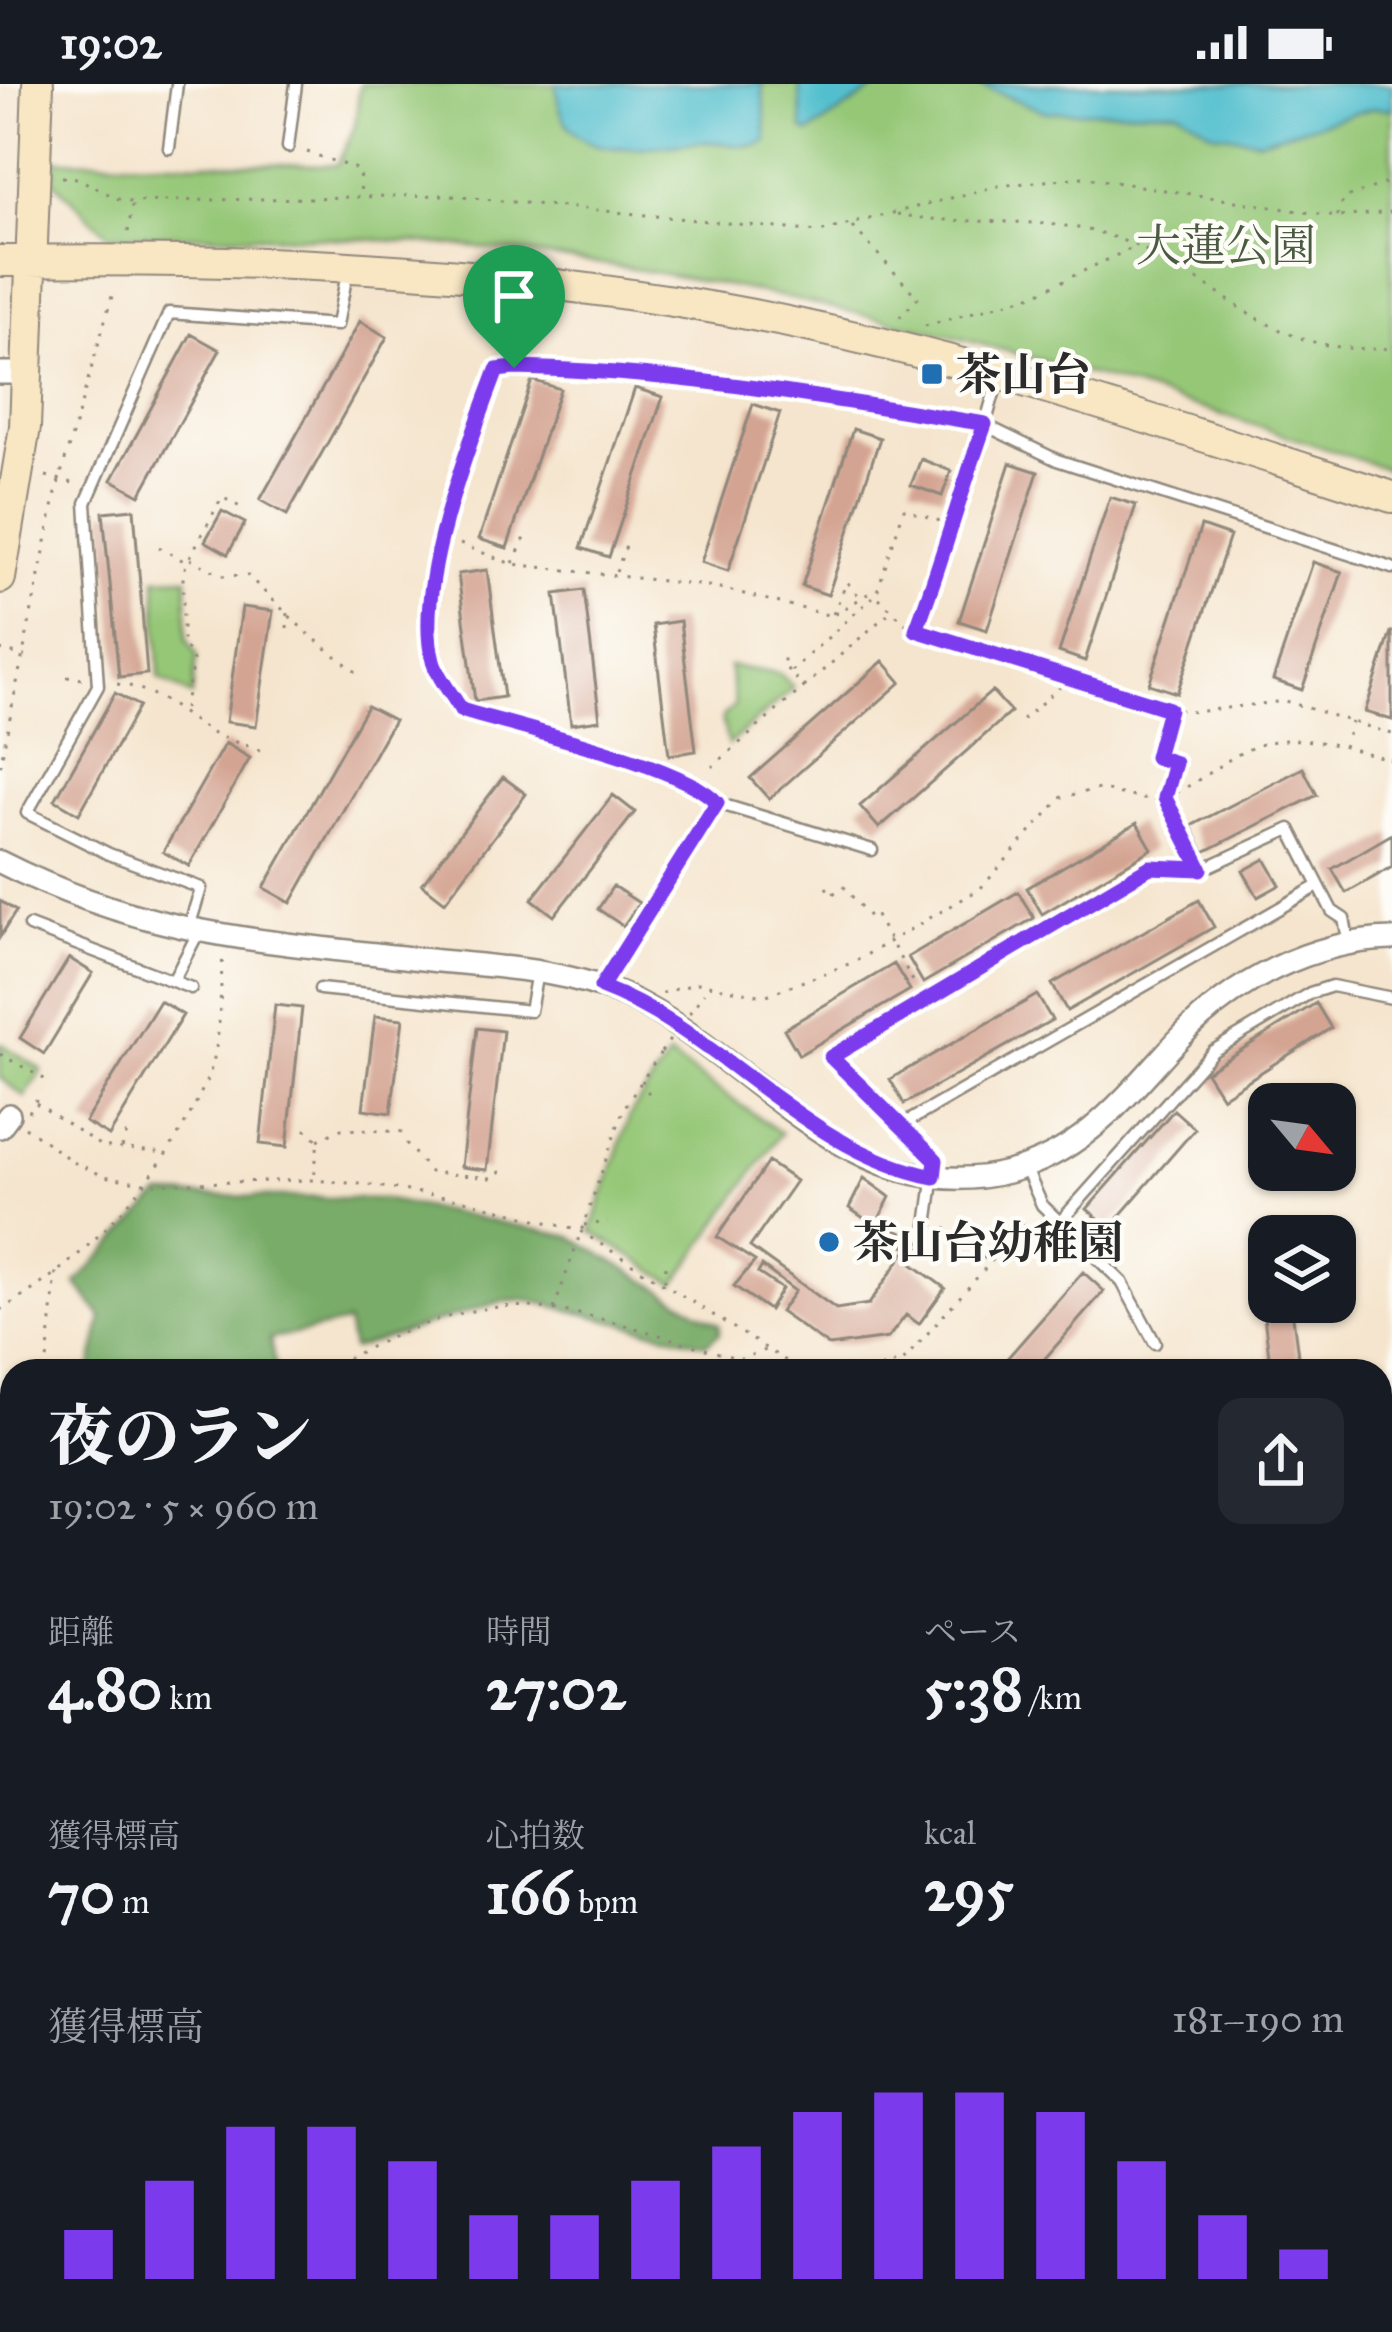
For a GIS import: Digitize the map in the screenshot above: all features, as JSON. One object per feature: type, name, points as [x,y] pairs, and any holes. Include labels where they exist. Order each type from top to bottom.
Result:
[{"type":"street","points":[[0,578],[19,483],[15,260],[38,84]]},
{"type":"street","points":[[15,260],[349,265],[724,310],[1000,373],[1392,497]]},
{"type":"street","points":[[0,862],[67,896],[193,933],[537,972],[601,987],[648,1008],[835,1142],[877,1162],[934,1177],[967,1178],[1025,1167],[1083,1138],[1118,1109],[1208,1011],[1240,988],[1283,964],[1349,943],[1392,939]]},
{"type":"lane","points":[[170,148],[177,84]]},
{"type":"lane","points":[[288,147],[296,84]]},
{"type":"lane","points":[[173,981],[193,933],[201,888],[109,854],[27,813],[99,681],[86,503],[169,313],[337,325],[349,265]]},
{"type":"lane","points":[[872,850],[717,803],[707,791],[672,776],[461,710],[433,662],[431,600],[441,537],[497,370],[681,376],[804,391],[985,424],[1058,460],[1392,568]]},
{"type":"lane","points":[[985,424],[1000,373]]},
{"type":"lane","points":[[601,987],[717,803]]},
{"type":"lane","points":[[928,1221],[936,1160],[831,1057],[1150,867],[1201,869],[1290,829],[1332,911],[1344,919],[1349,943]]},
{"type":"lane","points":[[900,1126],[1318,886]]},
{"type":"lane","points":[[29,926],[190,988]]},
{"type":"lane","points":[[320,989],[530,1011],[537,972]]},
{"type":"lane","points":[[1060,1222],[1213,1052],[1310,993],[1332,986],[1392,998]]},
{"type":"lane","points":[[1025,1167],[1042,1205],[1122,1282],[1155,1343]]},
{"type":"path","points":[[288,147],[359,170],[361,196]]},
{"type":"path","points":[[53,181],[77,178],[124,202],[442,195],[819,232],[998,186],[1082,177],[1337,217],[1392,212]]},
{"type":"path","points":[[1337,217],[1344,198],[1392,181]]},
{"type":"path","points":[[128,234],[133,199]]},
{"type":"path","points":[[893,213],[928,220],[1075,230],[1136,247],[1302,342],[1355,352],[1392,349]]},
{"type":"path","points":[[852,225],[918,298],[893,323]]},
{"type":"path","points":[[918,328],[1033,295],[1136,247]]},
{"type":"path","points":[[0,766],[59,479],[114,289]]},
{"type":"path","points":[[916,630],[949,544],[950,524],[985,424]]},
{"type":"path","points":[[38,475],[90,487]]},
{"type":"path","points":[[184,711],[193,661],[183,643],[189,561],[222,497],[240,507]]},
{"type":"path","points":[[790,672],[877,592],[904,509],[950,524]]},
{"type":"path","points":[[441,537],[512,564],[716,587],[832,616],[877,592]]},
{"type":"path","points":[[512,564],[525,538]]},
{"type":"path","points":[[614,575],[626,546]]},
{"type":"path","points":[[160,548],[224,576],[248,575],[361,675]]},
{"type":"path","points":[[832,616],[848,582],[860,597]]},
{"type":"path","points":[[877,592],[916,630],[1011,664],[1028,662],[1169,709],[1194,712],[1285,701],[1392,734]]},
{"type":"path","points":[[712,767],[891,610]]},
{"type":"path","points":[[286,628],[288,613]]},
{"type":"path","points":[[0,650],[26,656]]},
{"type":"path","points":[[786,650],[783,665],[804,687]]},
{"type":"path","points":[[67,676],[145,687],[211,734],[239,739],[268,754]]},
{"type":"path","points":[[1022,720],[1071,677]]},
{"type":"path","points":[[1169,709],[1156,757],[1175,763],[1165,798],[1201,869]]},
{"type":"path","points":[[1344,748],[1353,720]]},
{"type":"path","points":[[649,996],[711,984],[764,996],[854,962],[980,889],[1063,797],[1100,789],[1152,801],[1165,798],[1252,747],[1272,742],[1307,740],[1392,760]]},
{"type":"path","points":[[826,887],[831,895],[844,887],[871,920],[876,916],[925,1000]]},
{"type":"path","points":[[0,1310],[56,1270],[148,1184],[210,1073],[224,937]]},
{"type":"path","points":[[554,1311],[624,1108],[711,984]]},
{"type":"path","points":[[0,1054],[46,1080]]},
{"type":"path","points":[[641,1079],[651,1098]]},
{"type":"path","points":[[40,1093],[21,1124],[73,1162],[104,1176],[148,1184],[314,1180],[424,1191],[581,1228],[781,1359]]},
{"type":"path","points":[[36,1103],[101,1146],[165,1154]]},
{"type":"path","points":[[304,1129],[318,1139]]},
{"type":"path","points":[[318,1139],[341,1129],[408,1132]]},
{"type":"path","points":[[121,1149],[128,1132]]},
{"type":"path","points":[[314,1180],[318,1139]]},
{"type":"path","points":[[406,1143],[430,1172],[491,1178],[508,1166]]},
{"type":"path","points":[[905,1359],[1042,1205]]},
{"type":"path","points":[[928,1221],[991,1263]]},
{"type":"path","points":[[581,1228],[608,1222]]},
{"type":"path","points":[[665,1283],[666,1264]]},
{"type":"path","points":[[47,1359],[56,1270]]},
{"type":"path","points":[[352,1359],[407,1332],[477,1311],[554,1311],[742,1359],[766,1350]]},
{"type":"green space","name":"大蓮公園","points":[[360,84],[1392,84],[1392,471],[1071,369],[746,289],[472,247],[316,238],[108,235],[53,181],[55,160],[337,165],[355,126]]},
{"type":"green space","points":[[187,577],[187,639],[197,655],[192,696],[159,678],[156,578]]},
{"type":"green space","points":[[729,666],[780,674],[794,688],[728,745],[722,718],[735,704]]},
{"type":"green space","points":[[0,1043],[42,1070],[25,1097],[0,1078]]},
{"type":"green space","points":[[669,1056],[781,1133],[675,1284],[591,1231],[630,1115]]},
{"type":"green space","points":[[160,1195],[383,1199],[572,1237],[719,1324],[719,1333],[706,1344],[528,1300],[499,1302],[352,1349],[347,1323],[270,1339],[274,1359],[93,1359],[102,1317],[76,1283]]},
{"type":"water","points":[[556,84],[762,84],[767,142],[630,148],[588,142],[572,131],[561,112]]},
{"type":"water","points":[[799,84],[882,84],[809,133],[803,130]]},
{"type":"water","points":[[976,84],[1392,84],[1392,109],[1374,108],[1259,140],[1212,132],[1178,110],[1046,112]]},
{"type":"building","points":[[360,321],[387,337],[287,515],[260,500]]},
{"type":"building","points":[[191,334],[220,350],[140,495],[112,480]]},
{"type":"building","points":[[532,380],[560,389],[507,548],[479,539]]},
{"type":"building","points":[[635,388],[663,397],[609,557],[581,548]]},
{"type":"building","points":[[753,404],[780,413],[728,571],[701,562]]},
{"type":"building","points":[[853,429],[880,438],[828,595],[802,586]]},
{"type":"building","points":[[921,459],[951,471],[942,496],[911,485]]},
{"type":"building","points":[[1010,463],[1038,472],[987,630],[959,621]]},
{"type":"building","points":[[1110,497],[1136,505],[1085,661],[1059,652]]},
{"type":"building","points":[[134,509],[147,674],[119,677],[103,512]]},
{"type":"building","points":[[222,511],[245,523],[228,554],[205,541]]},
{"type":"building","points":[[1201,526],[1230,536],[1177,693],[1149,684]]},
{"type":"building","points":[[1313,562],[1342,572],[1302,690],[1273,680]]},
{"type":"building","points":[[487,570],[504,697],[475,701],[458,574]]},
{"type":"building","points":[[584,590],[600,720],[571,724],[555,594]]},
{"type":"building","points":[[242,607],[273,611],[256,726],[226,722]]},
{"type":"building","points":[[680,621],[696,751],[669,755],[653,625]]},
{"type":"building","points":[[1392,632],[1392,720],[1365,712]]},
{"type":"building","points":[[883,661],[901,682],[769,799],[750,778]]},
{"type":"building","points":[[992,691],[1011,712],[879,828],[860,806]]},
{"type":"building","points":[[115,693],[139,706],[79,814],[55,800]]},
{"type":"building","points":[[367,706],[394,720],[291,903],[264,888]]},
{"type":"building","points":[[225,743],[250,758],[189,866],[163,852]]},
{"type":"building","points":[[1303,768],[1317,795],[1204,852],[1191,826]]},
{"type":"building","points":[[503,777],[526,794],[445,902],[422,884]]},
{"type":"building","points":[[613,795],[635,812],[554,916],[532,899]]},
{"type":"building","points":[[1137,823],[1152,849],[1042,914],[1027,888]]},
{"type":"building","points":[[1392,834],[1392,867],[1346,893],[1332,869]]},
{"type":"building","points":[[1265,859],[1280,885],[1258,897],[1243,871]]},
{"type":"building","points":[[613,886],[639,903],[623,926],[598,909]]},
{"type":"building","points":[[1018,892],[1034,918],[923,983],[908,957]]},
{"type":"building","points":[[1199,900],[1214,927],[1067,1011],[1052,984]]},
{"type":"building","points":[[0,901],[16,911],[0,937]]},
{"type":"building","points":[[69,958],[93,973],[44,1054],[20,1038]]},
{"type":"building","points":[[894,964],[910,990],[799,1055],[784,1029]]},
{"type":"building","points":[[1037,995],[1052,1020],[904,1104],[890,1079]]},
{"type":"building","points":[[160,1001],[183,1015],[109,1136],[85,1122]]},
{"type":"building","points":[[1316,1003],[1331,1028],[1222,1097],[1206,1072]]},
{"type":"building","points":[[275,1005],[302,1008],[287,1147],[260,1144]]},
{"type":"building","points":[[375,1016],[403,1019],[391,1113],[363,1109]]},
{"type":"building","points":[[477,1028],[503,1031],[487,1170],[461,1167]]},
{"type":"building","points":[[1174,1110],[1195,1129],[1109,1228],[1087,1209]]},
{"type":"building","points":[[768,1162],[796,1181],[750,1247],[836,1309],[869,1304],[908,1248],[849,1208],[864,1178],[890,1197],[878,1221],[924,1244],[908,1261],[945,1288],[919,1324],[906,1315],[888,1338],[829,1346],[780,1312],[795,1291],[762,1266],[758,1273],[782,1289],[769,1310],[734,1286],[755,1261],[717,1237]]},
{"type":"building","points":[[1083,1272],[1104,1291],[1044,1359],[1007,1359]]},
{"type":"building","points":[[1265,1323],[1294,1323],[1298,1359],[1269,1359]]},
{"type":"place","name":"茶山台","points":[[932,374]]},
{"type":"place","name":"茶山台幼稚園","points":[[829,1242]]},
{"type":"route","points":[[514,368],[681,376],[804,391],[985,424],[950,524],[949,544],[916,630],[1011,664],[1028,662],[1169,709],[1156,757],[1175,763],[1165,798],[1201,869],[1150,867],[831,1057],[936,1160],[934,1177],[877,1162],[835,1142],[648,1008],[601,987],[717,803],[707,791],[672,776],[461,710],[433,662],[431,600],[441,537],[497,370],[514,368]]}]
